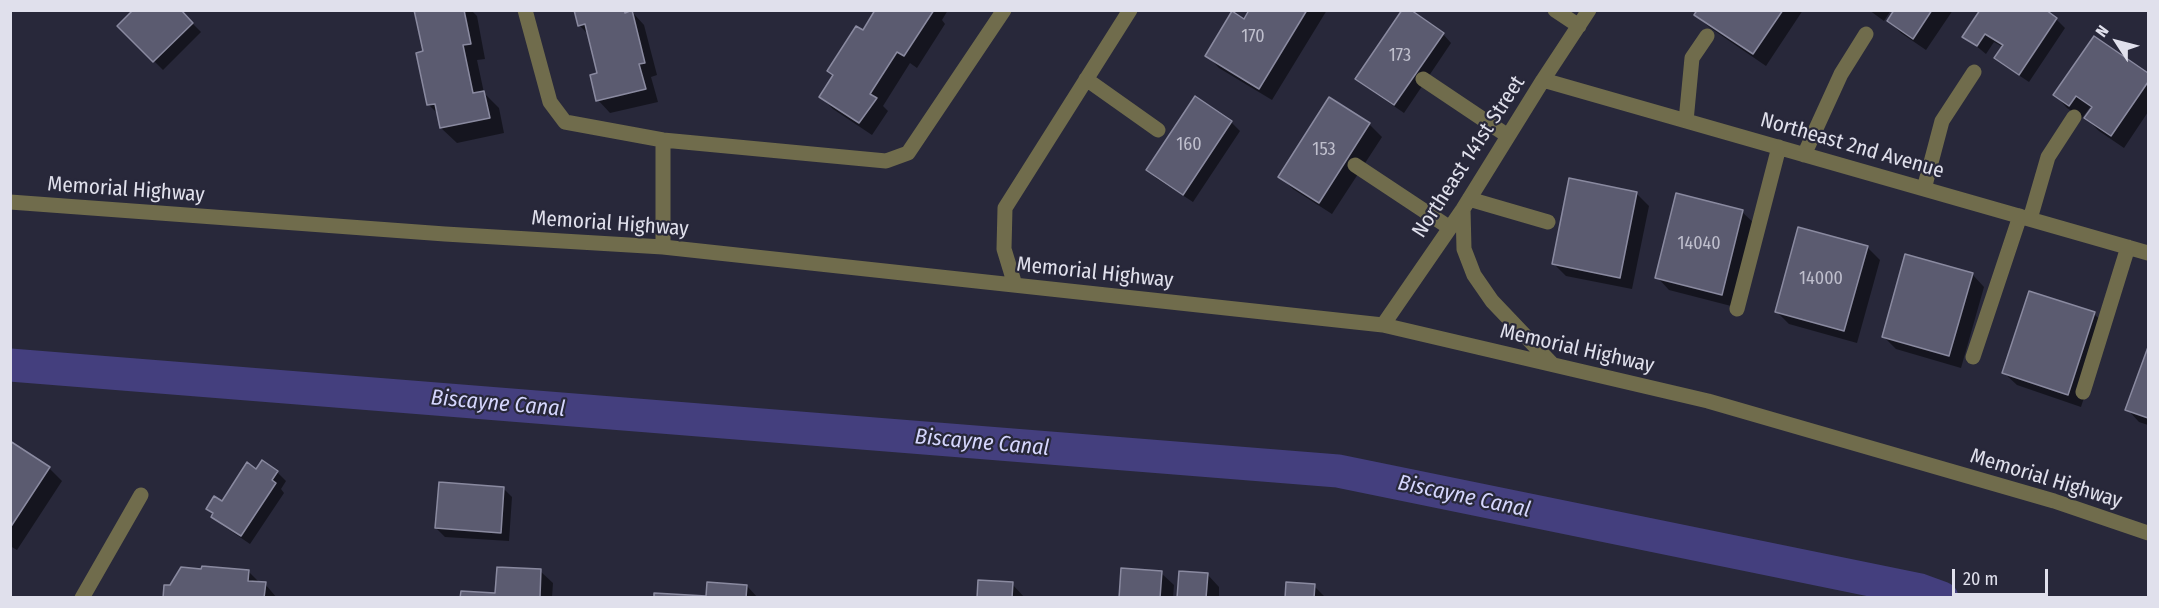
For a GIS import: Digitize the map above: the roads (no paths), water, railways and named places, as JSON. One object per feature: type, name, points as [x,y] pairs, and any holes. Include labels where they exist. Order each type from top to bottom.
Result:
[{"type":"street","points":[[525,10],[550,102],[565,122],[663,140],[886,161],[908,153],[1004,10]]},
{"type":"street","points":[[1015,285],[1004,249],[1005,208],[1130,10]]},
{"type":"street","points":[[1555,10],[1579,26]]},
{"type":"street","name":"Northeast 141st Street","points":[[1383,325],[1466,204],[1589,10]]},
{"type":"street","points":[[1804,155],[1840,74],[1866,34]]},
{"type":"street","points":[[1686,121],[1692,58],[1707,36]]},
{"type":"street","points":[[1924,189],[1942,121],[1974,72]]},
{"type":"street","points":[[1086,79],[1158,130]]},
{"type":"street","points":[[1423,79],[1508,136]]},
{"type":"street","name":"Northeast 2nd Avenue","points":[[1543,80],[2148,253]]},
{"type":"street","points":[[1973,357],[2048,157],[2074,117]]},
{"type":"street","points":[[663,140],[663,247]]},
{"type":"street","points":[[1737,309],[1779,147]]},
{"type":"street","points":[[1355,165],[1450,228]]},
{"type":"street","name":"Memorial Highway","points":[[10,202],[444,234],[663,247],[1383,325],[1708,401],[2054,501],[2148,533]]},
{"type":"street","points":[[1548,222],[1466,204],[1464,249],[1474,275],[1492,301],[1552,364]]},
{"type":"street","points":[[2083,392],[2128,247]]},
{"type":"street","points":[[82,597],[141,495]]},
{"type":"waterway","name":"Biscayne Canal","points":[[10,365],[1338,471],[1920,590],[1942,598]]}]
